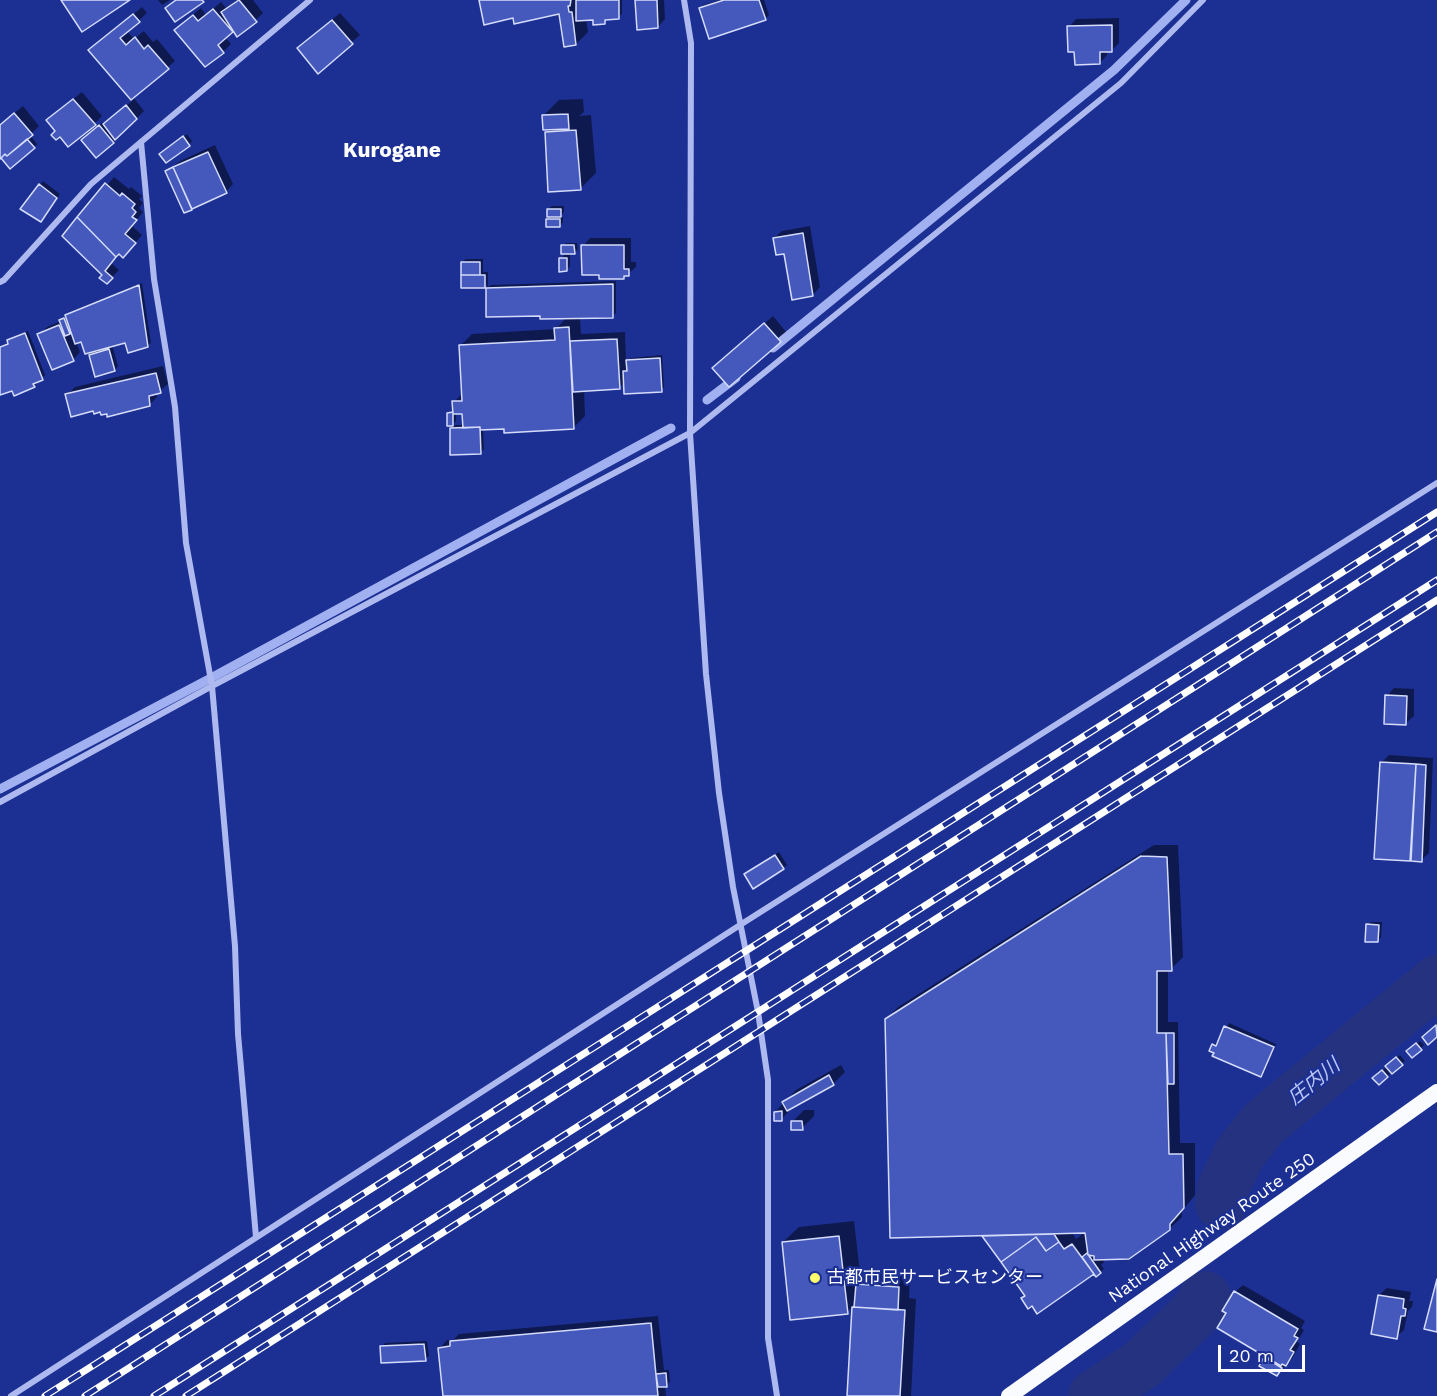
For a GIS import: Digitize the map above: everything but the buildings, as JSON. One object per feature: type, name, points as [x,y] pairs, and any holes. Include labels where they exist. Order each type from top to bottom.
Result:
[{"type":"highway","name":"National Highway Route 250","points":[[1009,1396],[1437,1092]]},
{"type":"street","points":[[0,282],[91,184],[310,0]]},
{"type":"street","points":[[684,0],[691,43],[690,433],[706,674],[719,793],[768,1080],[768,1338],[777,1396]]},
{"type":"street","points":[[0,802],[212,686],[690,433],[1121,83],[1203,0]]},
{"type":"street","points":[[141,142],[154,279],[175,407],[186,543],[212,686],[235,946],[238,1034],[256,1237]]},
{"type":"street","points":[[11,1396],[740,925],[1437,483]]},
{"type":"waterway","points":[[773,348],[1114,70],[1186,0]]},
{"type":"waterway","points":[[707,400],[736,378]]},
{"type":"waterway","points":[[0,789],[211,678],[671,428]]},
{"type":"waterway","name":"庄内川","points":[[1221,1204],[1223,1188],[1240,1153],[1264,1123],[1437,981]]},
{"type":"waterway","name":"庄内川","points":[[1094,1396],[1141,1365],[1195,1313],[1205,1297]]},
{"type":"railway","points":[[45,1396],[1437,512]]},
{"type":"railway","points":[[85,1396],[1437,532]]},
{"type":"railway","points":[[154,1396],[1437,580]]},
{"type":"railway","points":[[186,1396],[1437,600]]},
{"type":"place","name":"古都市民サービスセンター","points":[[815,1278]]},
{"type":"district","name":"Kurogane","points":[[392,151]]}]
